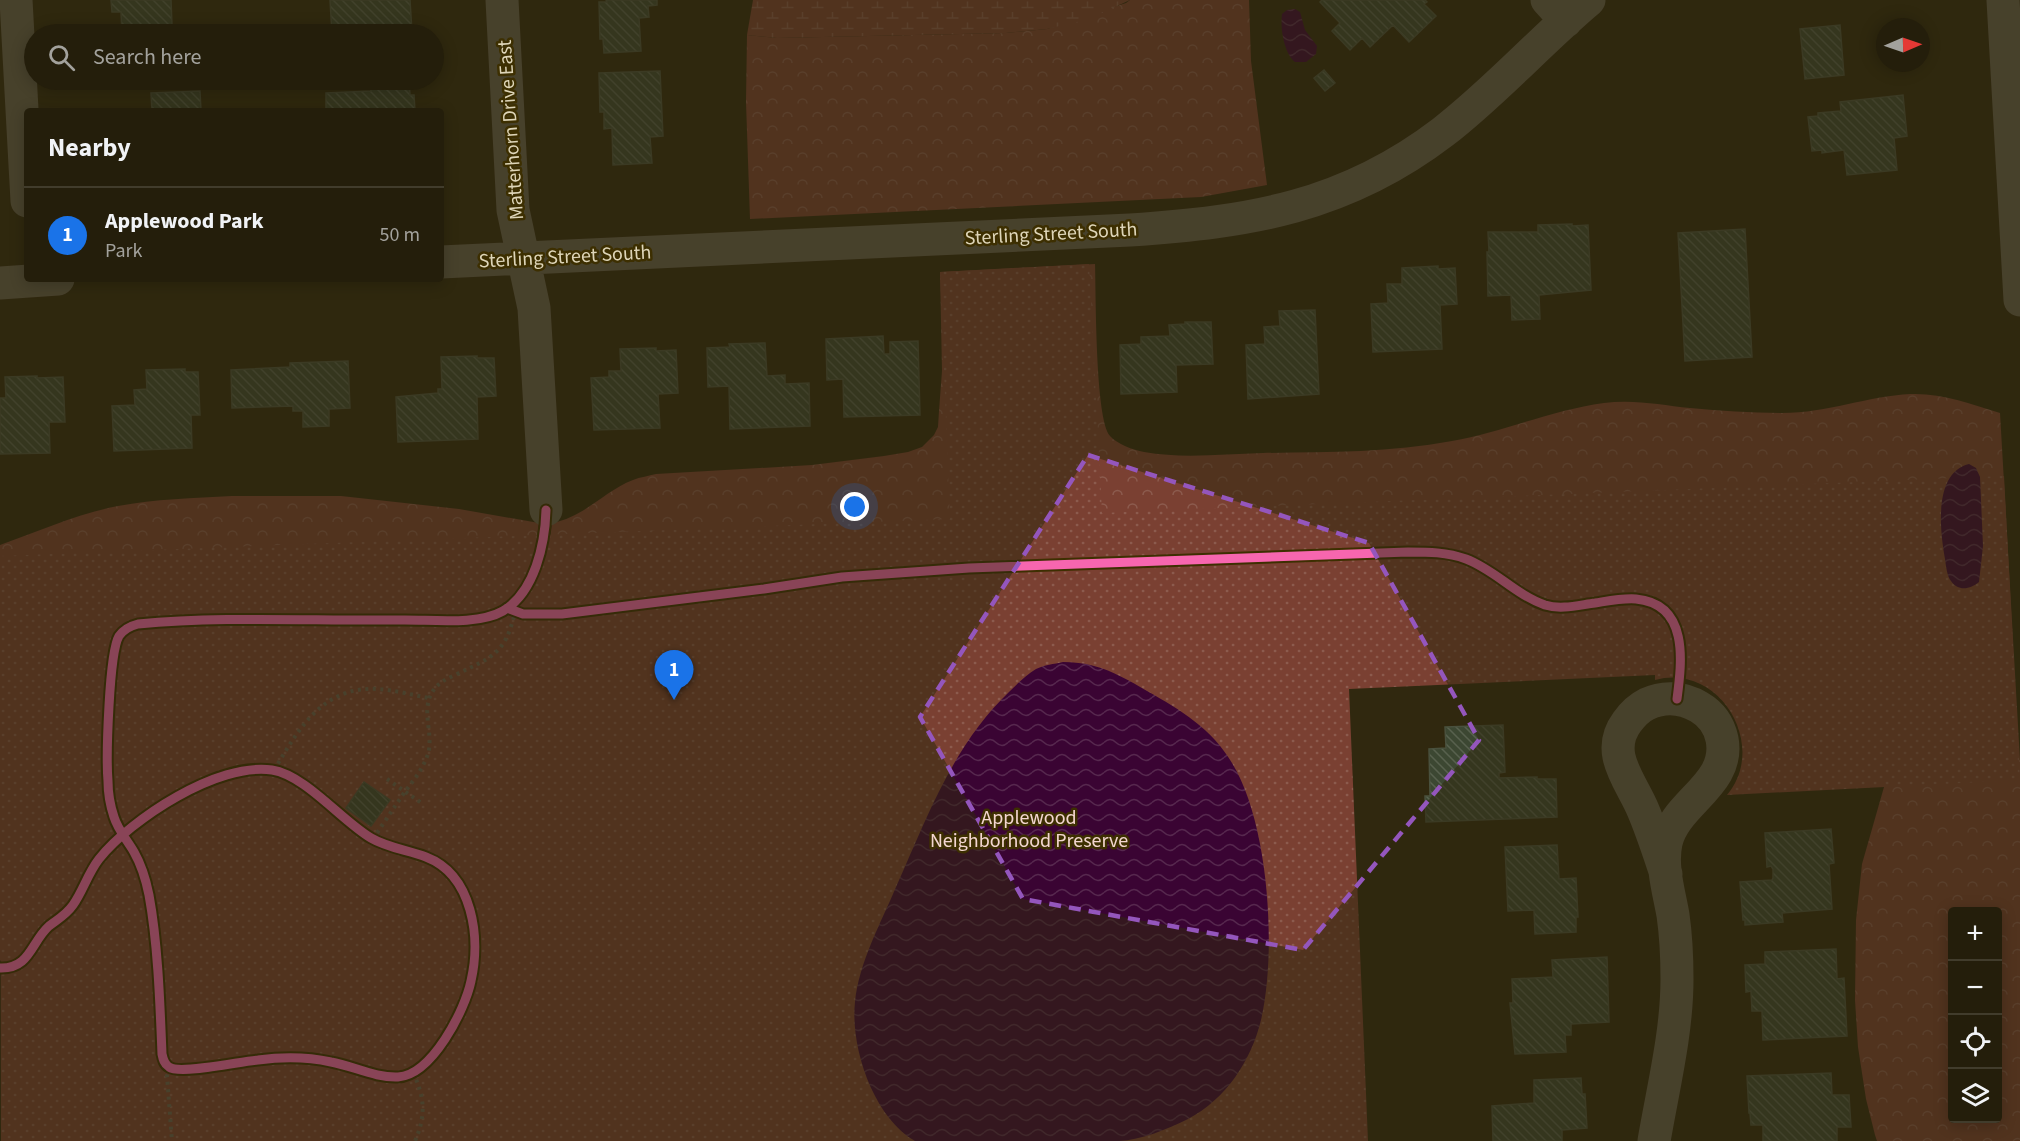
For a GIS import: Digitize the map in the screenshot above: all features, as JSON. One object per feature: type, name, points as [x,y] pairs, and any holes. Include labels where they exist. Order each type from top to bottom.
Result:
[{"type":"street","points":[[16,0],[24,146]]},
{"type":"street","name":"Matterhorn Drive East","points":[[502,0],[513,210],[534,308],[546,510]]},
{"type":"street","points":[[2003,0],[2020,300]]},
{"type":"street","name":"Sterling Street South","points":[[444,262],[1140,229],[1224,222],[1272,213],[1310,202],[1351,186],[1394,165],[1419,149],[1475,105],[1567,7]]},
{"type":"street","points":[[1654,1141],[1673,1023],[1677,979],[1676,939],[1666,874],[1665,850],[1671,829],[1688,806],[1713,780],[1723,755],[1721,734],[1711,716],[1696,705],[1677,699],[1658,700],[1642,707],[1622,728],[1618,742],[1622,770],[1645,814],[1666,874]]},
{"type":"path","points":[[373,839],[422,768],[429,751],[427,711],[429,698],[436,687],[445,680],[482,662],[497,651],[507,639],[519,613],[507,608],[514,601]]},
{"type":"path","points":[[274,771],[308,718],[332,700],[360,690],[373,689],[429,698]]},
{"type":"path","points":[[387,779],[423,804]]},
{"type":"path","points":[[361,831],[383,844]]},
{"type":"path","points":[[162,1058],[173,1068],[168,1091],[172,1141]]},
{"type":"path","points":[[400,1077],[416,1071],[423,1098],[424,1110],[415,1141]]},
{"type":"highlighted area","points":[[1088,455],[1369,543],[1479,740],[1303,950],[1023,899],[920,717]]},
{"type":"green space","points":[[753,0],[1130,0],[1089,19],[1047,29],[1006,33],[777,38],[747,35]]},
{"type":"green space","points":[[1130,0],[1249,0],[1251,61],[1267,185],[1201,197],[750,219],[746,102],[747,35],[777,38],[1006,33],[1047,29]]},
{"type":"green space","name":"Applewood Neighborhood Preserve","points":[[1089,264],[1102,513],[2004,476],[2020,780],[1727,795],[1739,775],[1742,753],[1740,732],[1731,712],[1717,695],[1699,683],[1678,678],[1655,680],[1655,675],[1349,689],[1368,1141],[1,1141],[0,556],[950,519],[940,272]]},
{"type":"green space","points":[[1095,264],[1099,382],[1105,425],[1110,436],[1121,444],[1140,451],[1158,454],[1203,455],[1405,448],[1471,437],[1585,406],[1615,402],[1782,413],[1815,410],[1895,395],[1923,394],[1956,400],[2000,413],[2020,760],[2020,1141],[1877,1141],[1875,1135],[1866,1099],[1858,1047],[1855,1000],[1856,920],[1862,864],[1892,759],[1898,682],[550,540],[552,523],[584,510],[623,485],[642,477],[656,474],[812,465],[884,456],[922,447],[934,435],[938,427],[942,371],[940,272]]},
{"type":"green space","points":[[232,496],[341,496],[459,509],[539,523],[537,537],[0,961],[0,545],[103,509],[160,500]]},
{"type":"water","points":[[1295,9],[1300,12],[1305,30],[1317,46],[1316,54],[1306,62],[1295,62],[1291,58],[1284,40],[1282,14],[1287,10]]},
{"type":"water","points":[[1969,464],[1976,468],[1980,477],[1983,546],[1979,582],[1961,588],[1951,581],[1946,568],[1941,519],[1944,491],[1949,479],[1957,470]]},
{"type":"water","points":[[1063,662],[1086,664],[1108,671],[1160,698],[1205,730],[1232,763],[1245,788],[1254,819],[1262,853],[1266,888],[1269,925],[1268,960],[1266,992],[1257,1035],[1244,1064],[1214,1101],[1188,1119],[1145,1136],[1119,1141],[915,1141],[900,1130],[888,1116],[877,1099],[861,1060],[854,1020],[861,972],[877,929],[931,809],[972,735],[989,713],[1032,671]]},
{"type":"building","points":[[111,0],[171,0],[172,24],[122,24],[121,12],[112,12]]},
{"type":"building","points":[[330,0],[410,0],[412,24],[331,24]]},
{"type":"building","points":[[606,0],[657,0],[657,5],[648,6],[649,17],[639,18],[641,51],[604,53],[603,39],[600,39],[599,2],[607,2]]},
{"type":"building","points":[[1322,0],[1425,0],[1427,2],[1424,4],[1436,16],[1409,42],[1393,25],[1370,47],[1362,38],[1350,50],[1332,31],[1340,23],[1320,2]]},
{"type":"building","points":[[1840,25],[1844,75],[1805,79],[1800,29]]},
{"type":"building","points":[[1324,70],[1335,83],[1325,91],[1314,78]]},
{"type":"building","points":[[660,71],[663,136],[650,137],[652,163],[613,165],[612,128],[604,129],[604,112],[600,112],[599,73]]},
{"type":"building","points":[[410,90],[410,95],[414,95],[415,108],[326,108],[326,93]]},
{"type":"building","points":[[200,91],[201,108],[152,108],[151,93]]},
{"type":"building","points":[[1903,95],[1907,136],[1894,138],[1897,170],[1847,175],[1844,150],[1822,153],[1822,150],[1812,151],[1808,117],[1818,116],[1818,113],[1841,111],[1840,102]]},
{"type":"building","points":[[1572,224],[1572,226],[1588,225],[1591,290],[1539,295],[1540,319],[1512,320],[1511,295],[1488,296],[1488,232],[1538,232],[1538,225]]},
{"type":"building","points":[[1745,229],[1752,357],[1685,361],[1678,233]]},
{"type":"building","points":[[1438,266],[1438,269],[1455,268],[1457,304],[1440,305],[1442,349],[1373,352],[1371,304],[1388,303],[1387,284],[1402,284],[1402,268]]},
{"type":"building","points":[[1315,310],[1319,394],[1248,399],[1246,345],[1265,344],[1264,327],[1280,326],[1279,311]]},
{"type":"building","points":[[1185,322],[1211,322],[1213,364],[1176,365],[1177,392],[1121,394],[1120,345],[1141,344],[1141,337],[1170,336],[1169,325],[1185,324]]},
{"type":"building","points":[[883,336],[884,354],[890,354],[890,342],[918,341],[920,415],[844,417],[843,379],[827,380],[826,339]]},
{"type":"building","points":[[765,343],[767,376],[785,375],[785,384],[809,383],[810,426],[730,429],[729,386],[708,387],[707,348],[730,347],[729,344]]},
{"type":"building","points":[[656,348],[656,351],[676,350],[678,393],[658,394],[660,428],[594,430],[591,378],[609,377],[609,371],[621,371],[620,349]]},
{"type":"building","points":[[477,356],[477,358],[494,358],[496,396],[477,397],[478,439],[398,442],[396,397],[438,393],[438,389],[442,389],[441,357]]},
{"type":"building","points":[[348,361],[350,408],[329,409],[329,426],[303,427],[303,411],[293,411],[293,406],[232,408],[231,370],[290,367],[290,363]]},
{"type":"building","points":[[185,369],[185,372],[198,372],[200,415],[191,415],[192,448],[114,451],[112,406],[135,405],[134,390],[147,389],[146,370]]},
{"type":"building","points":[[37,376],[37,378],[63,377],[65,422],[49,422],[50,453],[0,454],[0,398],[6,398],[5,377]]},
{"type":"building","points":[[1503,725],[1505,772],[1499,773],[1499,778],[1556,779],[1557,817],[1426,822],[1425,796],[1430,796],[1429,749],[1446,748],[1445,727]]},
{"type":"building","points":[[364,782],[390,800],[371,826],[346,808]]},
{"type":"building","points":[[1831,829],[1834,863],[1829,864],[1832,909],[1782,913],[1783,922],[1745,925],[1740,882],[1772,880],[1773,878],[1773,869],[1771,866],[1767,867],[1765,833]]},
{"type":"building","points":[[1557,845],[1559,879],[1576,878],[1578,917],[1576,917],[1576,932],[1535,934],[1534,910],[1508,911],[1505,847]]},
{"type":"building","points":[[1836,949],[1837,979],[1844,978],[1847,1036],[1763,1040],[1762,1011],[1752,1011],[1751,991],[1746,992],[1745,965],[1765,964],[1765,952]]},
{"type":"building","points":[[1607,957],[1609,1022],[1571,1024],[1571,1035],[1565,1035],[1566,1052],[1515,1054],[1510,1003],[1513,1003],[1512,979],[1553,977],[1552,960]]},
{"type":"building","points":[[1831,1073],[1832,1095],[1849,1095],[1851,1127],[1837,1127],[1837,1141],[1763,1141],[1763,1125],[1751,1125],[1747,1076]]},
{"type":"building","points":[[1581,1078],[1582,1094],[1585,1094],[1587,1128],[1562,1130],[1562,1141],[1493,1141],[1492,1106],[1534,1103],[1534,1080]]},
{"type":"cycle path","points":[[0,968],[10,967],[24,959],[43,932],[73,905],[99,859],[113,843],[132,827],[177,796],[202,784],[250,770],[272,770],[297,780],[371,838],[426,857],[442,866],[464,893],[474,928],[474,964],[471,981],[454,1024],[445,1039],[423,1065],[411,1073],[390,1077],[322,1060],[304,1058],[267,1059],[185,1069],[169,1067],[163,1060],[157,954],[148,889],[137,857],[126,839],[123,835],[120,831],[116,822],[109,794],[107,769],[109,706],[116,646],[123,631],[138,624],[235,619],[452,621],[492,616],[514,603],[530,580],[540,552],[546,510]]},
{"type":"cycle path","points":[[507,608],[523,614],[562,614],[842,577],[969,568],[1408,552],[1437,553],[1452,555],[1477,564],[1524,595],[1545,605],[1570,607],[1626,599],[1653,603],[1665,611],[1674,623],[1678,637],[1680,668],[1677,699]]},
{"type":"place","name":"Applewood Park","points":[[674,700]]}]
